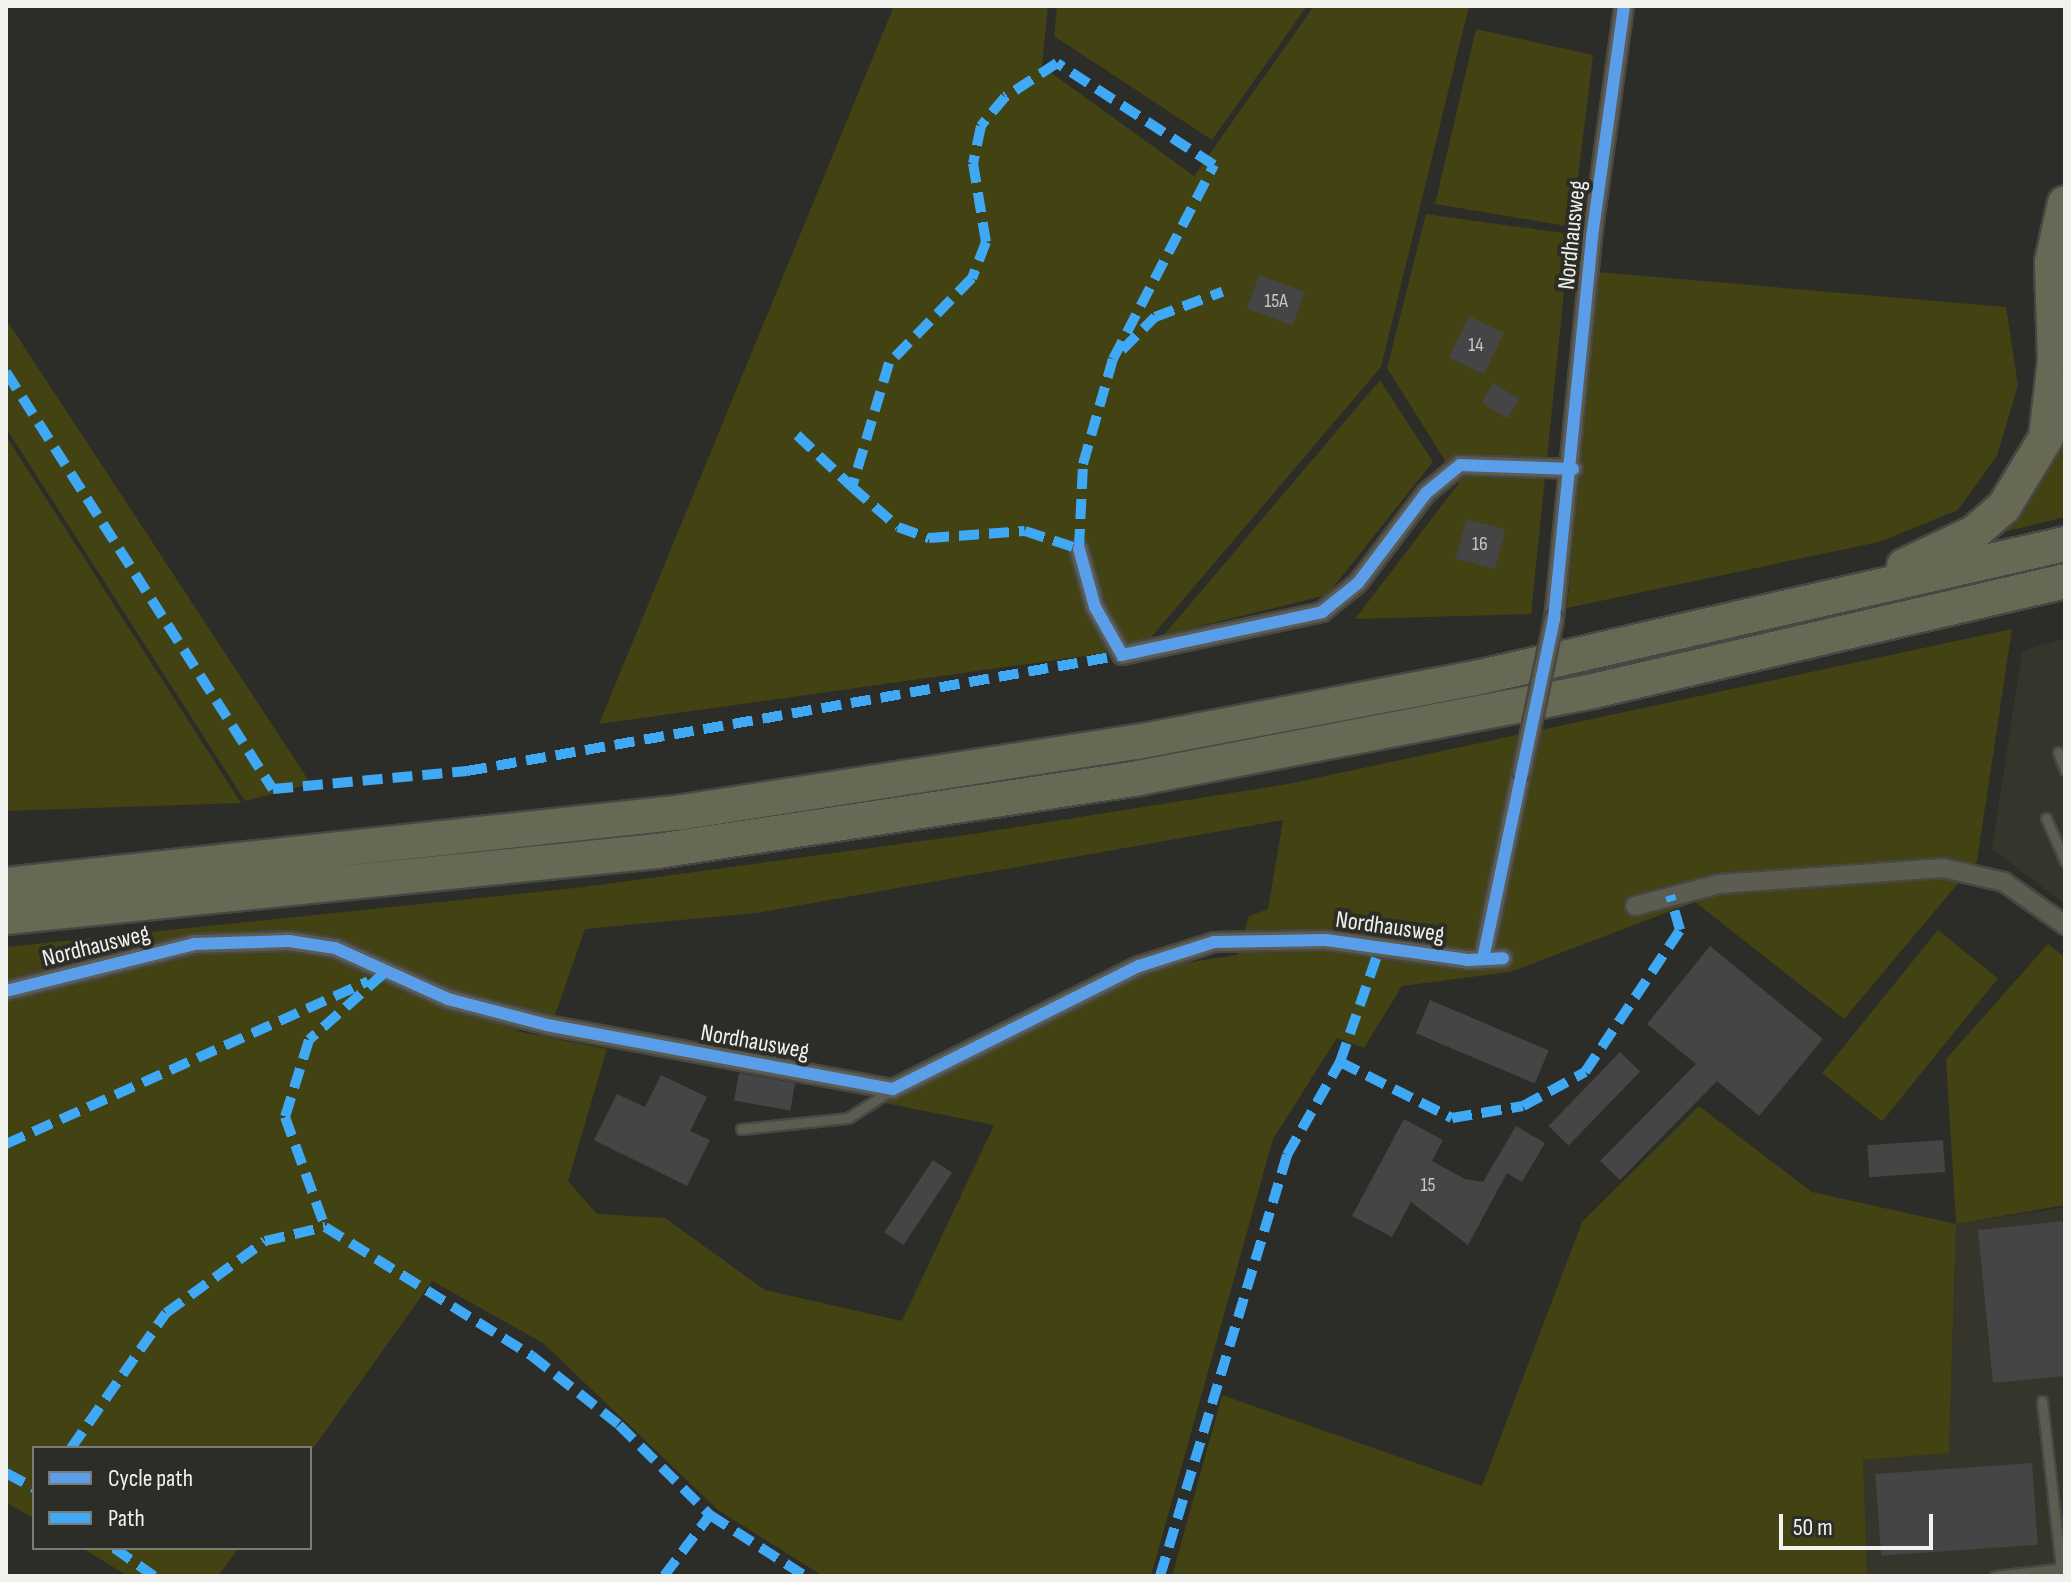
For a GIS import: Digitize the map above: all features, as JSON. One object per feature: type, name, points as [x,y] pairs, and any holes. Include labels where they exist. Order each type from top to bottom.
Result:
[{"type":"highway","points":[[1782,612],[1974,533],[2029,476],[2046,438],[2051,401],[2052,262],[2065,203]]},
{"type":"highway","points":[[2052,262],[2065,307]]},
{"type":"highway","points":[[6,885],[683,812],[1105,747],[1782,612],[2065,544]]},
{"type":"highway","points":[[6,917],[657,851],[1138,778],[1624,685],[2065,581]]},
{"type":"street","name":"Nordhausweg","points":[[1484,954],[1554,619],[1573,469],[1592,237],[1624,6]]},
{"type":"street","points":[[1079,549],[1095,607],[1122,655],[1322,612],[1358,583],[1426,493],[1460,465],[1573,469]]},
{"type":"street","points":[[1635,906],[1719,884],[1943,868],[2004,882],[2065,925]]},
{"type":"street","name":"Nordhausweg","points":[[6,991],[194,944],[289,941],[335,948],[448,999],[547,1025],[893,1089],[1139,966],[1214,942],[1326,940],[1468,960],[1484,954],[1503,958]]},
{"type":"lane","points":[[2058,752],[2065,770]]},
{"type":"lane","points":[[2046,818],[2065,861]]},
{"type":"lane","points":[[741,1129],[848,1118],[893,1089]]},
{"type":"lane","points":[[1995,1576],[2063,1569],[2042,1401]]},
{"type":"shaded area","points":[[894,6],[1048,6],[1042,66],[1194,176],[1314,6],[1469,6],[1381,367],[1142,648],[599,724]]},
{"type":"shaded area","points":[[1057,6],[1307,6],[1212,140],[1054,36]]},
{"type":"shaded area","points":[[1476,29],[1593,55],[1572,227],[1435,204]]},
{"type":"shaded area","points":[[1426,214],[1570,234],[1531,614],[1355,619],[1459,483],[1387,368]]},
{"type":"shaded area","points":[[1598,272],[2006,307],[2018,385],[1997,456],[1958,510],[1879,542],[1567,608]]},
{"type":"shaded area","points":[[6,319],[311,784],[245,801],[6,428]]},
{"type":"shaded area","points":[[2065,345],[2065,517],[1992,535]]},
{"type":"shaded area","points":[[1380,380],[1433,462],[1327,595],[1164,635]]},
{"type":"shaded area","points":[[6,436],[241,803],[6,811]]},
{"type":"shaded area","points":[[2012,629],[1977,861],[1844,1019],[1695,902],[1510,972],[1402,986],[1364,1048],[1337,1038],[1273,1139],[1151,1576],[823,1576],[718,1510],[543,1343],[432,1281],[312,1450],[312,1446],[32,1446],[32,1518],[6,1502],[6,947],[584,887],[973,834],[1288,784]],"holes":[[[1283,820],[1268,909],[1249,916],[1237,955],[1164,966],[885,1103],[994,1125],[902,1321],[765,1290],[665,1218],[597,1214],[568,1181],[607,1049],[517,1031],[555,1015],[585,929],[757,913]]]},
{"type":"shaded area","points":[[2065,638],[2065,904],[1992,849],[2022,651]]},
{"type":"shaded area","points":[[1938,930],[1998,978],[1882,1121],[1822,1073]]},
{"type":"shaded area","points":[[2048,944],[2065,957],[2065,1205],[1956,1224],[1946,1059]]},
{"type":"shaded area","points":[[1699,1106],[1812,1192],[1956,1224],[1949,1453],[1863,1460],[1867,1576],[1172,1576],[1222,1395],[1482,1486],[1582,1222]]},
{"type":"shaded area","points":[[2065,1207],[2065,1576],[1867,1576],[1862,1460],[1949,1453],[1956,1224]]},
{"type":"shaded area","points":[[85,1550],[238,1550],[218,1576],[128,1576]]},
{"type":"building","points":[[1259,275],[1305,292],[1293,326],[1247,309]]},
{"type":"building","points":[[1469,316],[1504,333],[1484,374],[1449,357]]},
{"type":"building","points":[[1493,383],[1520,399],[1508,419],[1481,403]]},
{"type":"building","points":[[1466,519],[1506,530],[1495,569],[1455,559]]},
{"type":"building","points":[[1710,946],[1823,1039],[1759,1116],[1717,1081],[1620,1180],[1600,1161],[1696,1064],[1647,1024]]},
{"type":"building","points":[[1430,1000],[1549,1050],[1535,1084],[1416,1033]]},
{"type":"building","points":[[1620,1052],[1640,1071],[1569,1146],[1548,1126]]},
{"type":"building","points":[[739,1073],[795,1083],[790,1110],[734,1101]]},
{"type":"building","points":[[661,1075],[707,1097],[690,1131],[710,1140],[687,1186],[594,1140],[617,1094],[645,1107]]},
{"type":"building","points":[[1404,1119],[1443,1140],[1432,1161],[1465,1179],[1483,1182],[1516,1126],[1545,1143],[1522,1182],[1507,1173],[1468,1245],[1411,1202],[1392,1237],[1352,1216]]},
{"type":"building","points":[[1943,1140],[1945,1172],[1869,1177],[1867,1145]]},
{"type":"building","points":[[933,1160],[952,1173],[903,1245],[884,1232]]},
{"type":"building","points":[[2065,1221],[2065,1376],[1993,1383],[1978,1230]]},
{"type":"building","points":[[2032,1463],[2038,1545],[1881,1556],[1875,1474]]},
{"type":"marked path","points":[[797,435],[852,487],[898,527],[929,538],[1025,531],[1079,549],[1083,464],[1113,359],[1214,165],[1057,63],[1005,97],[981,126],[973,163],[986,242],[972,278],[889,363],[852,487]]},
{"type":"marked path","points":[[1122,350],[1155,317],[1222,292]]},
{"type":"marked path","points":[[6,372],[273,789],[467,771],[1122,655]]},
{"type":"marked path","points":[[1340,1062],[1452,1118],[1523,1106],[1585,1072],[1680,930],[1670,895]]},
{"type":"marked path","points":[[1160,1576],[1287,1155],[1340,1062],[1380,947]]},
{"type":"marked path","points":[[383,974],[309,1040],[285,1117],[325,1227],[532,1356],[619,1425],[710,1515],[805,1576]]},
{"type":"marked path","points":[[6,1144],[368,981]]},
{"type":"marked path","points":[[72,1446],[166,1313],[265,1241],[325,1227]]},
{"type":"marked path","points":[[6,1473],[32,1487]]},
{"type":"marked path","points":[[664,1576],[710,1515]]},
{"type":"marked path","points":[[117,1550],[154,1576]]},
{"type":"cycle path","points":[[1484,954],[1554,619],[1592,237],[1624,6]]},
{"type":"cycle path","points":[[1079,549],[1095,607],[1122,655],[1322,612],[1358,583],[1426,493],[1460,465],[1573,469]]},
{"type":"cycle path","points":[[6,991],[194,944],[289,941],[335,948],[448,999],[547,1025],[893,1089],[1139,966],[1214,942],[1326,940],[1468,960],[1503,958]]}]
